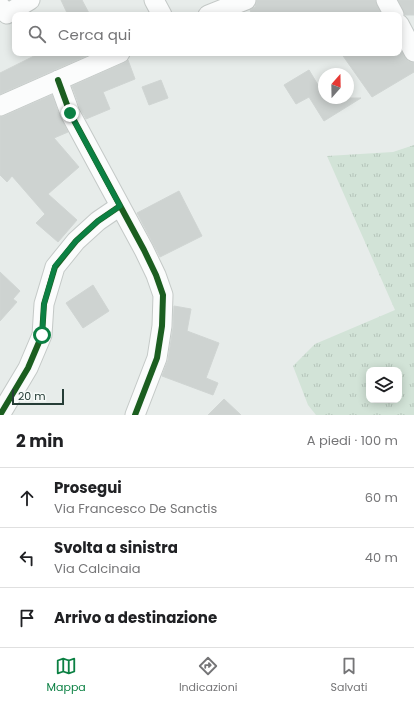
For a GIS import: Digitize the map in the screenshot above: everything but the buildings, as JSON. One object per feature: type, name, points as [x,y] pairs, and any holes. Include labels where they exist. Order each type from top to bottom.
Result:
[{"type":"street","points":[[0,6],[7,14],[30,0]]},
{"type":"street","points":[[154,0],[160,12]]},
{"type":"street","points":[[216,12],[246,0]]},
{"type":"street","points":[[386,0],[392,12]]},
{"type":"street","points":[[402,30],[414,52]]},
{"type":"street","points":[[0,106],[113,56]]},
{"type":"street","points":[[58,80],[70,113],[144,250],[156,275],[163,295],[162,326],[157,358],[135,415]]},
{"type":"street","points":[[0,414],[28,368],[42,335],[44,304],[55,266],[76,241],[98,221],[120,206]]},
{"type":"green space","points":[[414,145],[414,415],[316,415],[308,405],[293,366],[315,344],[395,310],[327,156],[393,152]]},
{"type":"cycle path","points":[[58,80],[70,113],[144,250],[156,275],[163,295],[162,326],[157,358],[135,415]]},
{"type":"cycle path","points":[[0,415],[28,368],[42,335],[44,304],[55,267],[76,241],[98,221],[120,206]]},
{"type":"route","points":[[42,335],[44,304],[55,266],[76,241],[98,221],[120,206],[70,113]]}]
